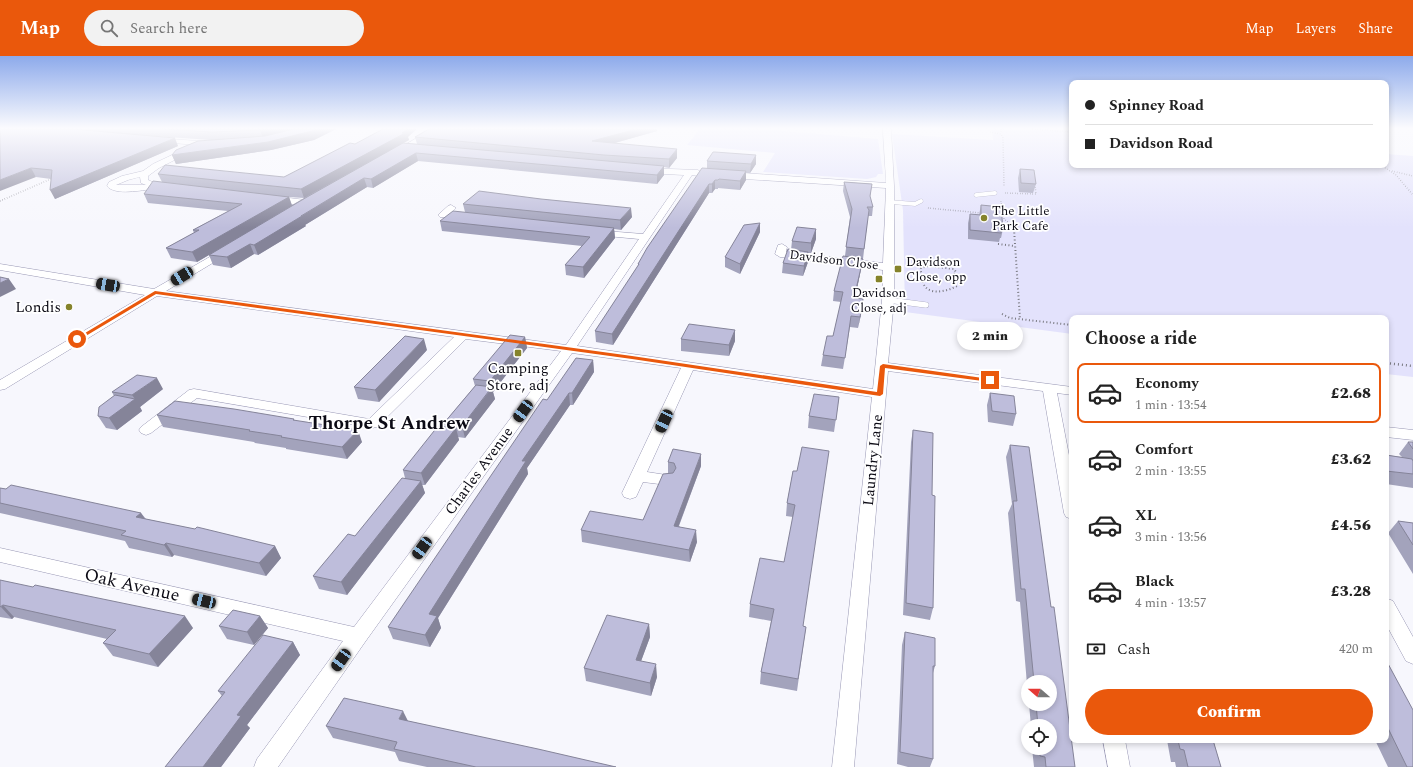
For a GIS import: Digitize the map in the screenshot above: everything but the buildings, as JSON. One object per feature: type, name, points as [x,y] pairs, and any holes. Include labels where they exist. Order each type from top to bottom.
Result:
[{"type":"street","points":[[164,162],[146,173],[125,178],[112,184],[111,186],[114,188],[142,188],[155,186],[179,189]]},
{"type":"street","name":"Laundry Lane","points":[[843,767],[883,366],[888,300],[890,202],[889,162]]},
{"type":"street","points":[[636,169],[705,173]]},
{"type":"street","name":"Charles Avenue","points":[[265,767],[358,636],[569,349],[690,172]]},
{"type":"street","points":[[146,173],[144,176],[144,181],[155,186]]},
{"type":"street","points":[[720,174],[890,186]]},
{"type":"street","points":[[263,198],[309,201],[292,211]]},
{"type":"street","points":[[434,222],[451,208]]},
{"type":"street","points":[[443,214],[474,218]]},
{"type":"street","points":[[583,230],[646,237]]},
{"type":"street","points":[[0,386],[237,244]]},
{"type":"street","name":"Davidson Close","points":[[779,254],[888,267]]},
{"type":"street","points":[[0,267],[155,293],[464,334],[880,394]]},
{"type":"street","points":[[146,430],[194,393],[372,424],[464,334]]},
{"type":"street","points":[[630,493],[689,366]]},
{"type":"street","points":[[883,366],[1069,391]]},
{"type":"street","points":[[1049,388],[1069,497]]},
{"type":"street","points":[[1389,432],[1413,435]]},
{"type":"street","points":[[639,476],[667,480]]},
{"type":"street","name":"Oak Avenue","points":[[0,555],[358,636]]},
{"type":"street","points":[[1389,611],[1413,655]]},
{"type":"street","points":[[1115,743],[1119,767]]},
{"type":"lane","points":[[976,195],[997,193]]},
{"type":"lane","points":[[890,202],[915,204],[921,201]]},
{"type":"lane","points":[[888,300],[926,305]]},
{"type":"path","points":[[1003,162],[1004,188]]},
{"type":"path","points":[[1387,168],[1396,175],[1413,196]]},
{"type":"path","points":[[1390,170],[1413,176]]},
{"type":"path","points":[[0,201],[54,178]]},
{"type":"path","points":[[997,193],[1017,192],[1036,194],[1034,180]]},
{"type":"path","points":[[1001,199],[1004,219]]},
{"type":"path","points":[[928,208],[987,213]]},
{"type":"path","points":[[998,216],[1014,226],[1020,319]]},
{"type":"path","points":[[998,244],[1015,246]]},
{"type":"path","points":[[924,292],[925,287],[922,282],[921,268],[928,266],[947,267],[956,270],[954,274],[960,279],[959,285],[951,291],[938,292],[925,287]]},
{"type":"path","points":[[1002,314],[1010,318],[1069,325]]},
{"type":"path","points":[[1389,363],[1413,366]]},
{"type":"shaded area","points":[[769,162],[881,162],[883,174],[878,174],[876,177],[867,179],[763,172]]},
{"type":"shaded area","points":[[896,162],[1069,162],[1069,168],[1389,168],[1389,162],[1413,162],[1413,377],[1389,374],[1389,315],[1069,315],[1069,334],[905,312],[903,210]]},
{"type":"place","name":"The Little Park Cafe","points":[[984,218]]},
{"type":"place","name":"Davidson Close, opp","points":[[898,269]]},
{"type":"place","name":"Davidson Close, adj","points":[[879,279]]},
{"type":"place","name":"Londis","points":[[69,307]]},
{"type":"place","name":"Camping Store, adj","points":[[518,353]]},
{"type":"district","name":"Thorpe St Andrew","points":[[389,423]]},
{"type":"route","points":[[77,339],[155,293],[632,358],[880,394],[883,366],[990,380]]}]
